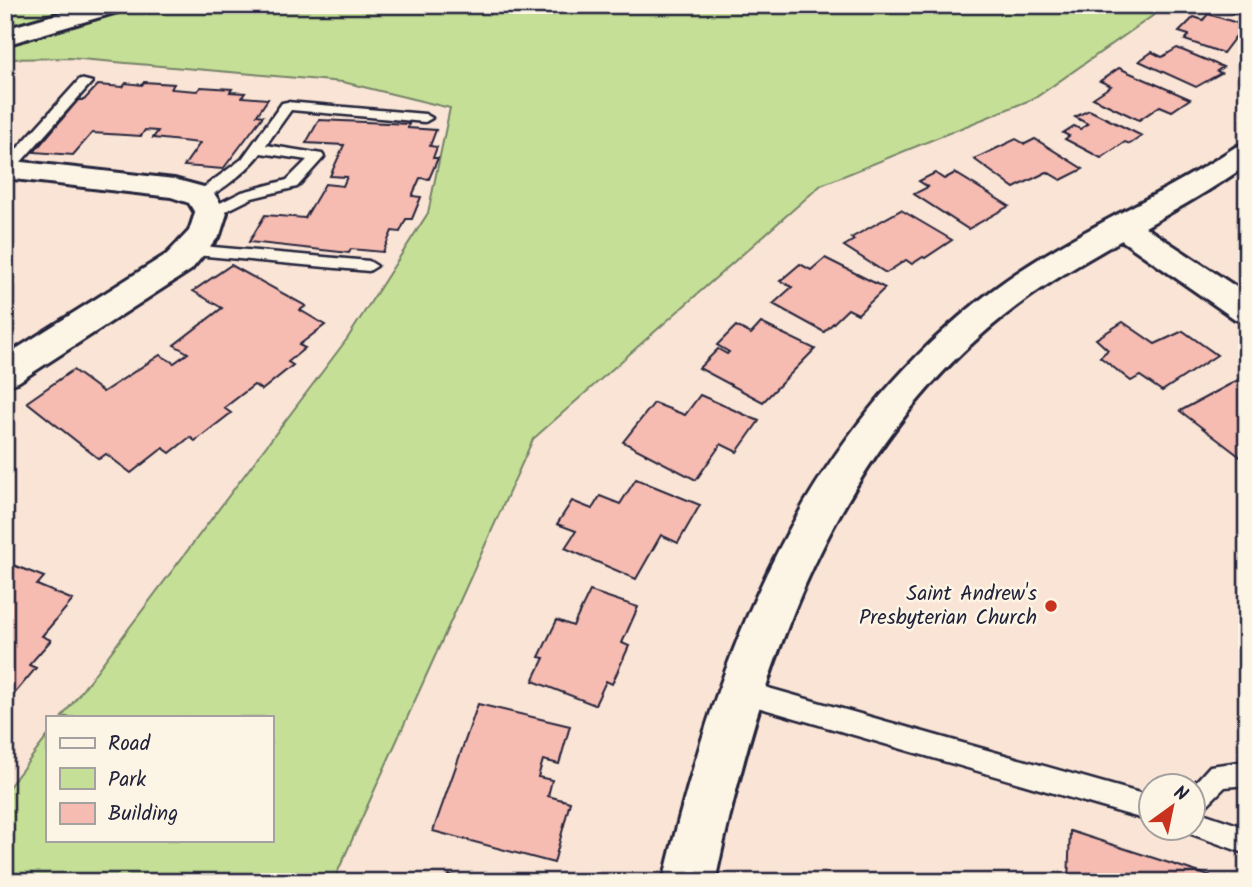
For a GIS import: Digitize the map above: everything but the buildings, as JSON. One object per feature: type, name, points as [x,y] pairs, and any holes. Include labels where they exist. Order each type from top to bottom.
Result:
[{"type":"street","points":[[5,21],[59,5]]},
{"type":"street","points":[[5,37],[115,5]]},
{"type":"street","points":[[689,882],[707,801],[740,691],[763,628],[799,554],[841,478],[892,408],[954,340],[1000,300],[1065,256],[1212,176],[1247,152]]},
{"type":"street","points":[[6,169],[174,188],[206,204],[204,235],[179,262],[6,372]]},
{"type":"street","points":[[1122,226],[1247,311]]},
{"type":"lane","points":[[6,169],[85,82]]},
{"type":"lane","points":[[206,204],[247,162],[287,106],[425,118]]},
{"type":"lane","points":[[206,204],[288,188],[304,174],[317,157],[257,148]]},
{"type":"lane","points":[[190,250],[369,266]]},
{"type":"lane","points":[[740,691],[1136,806]]},
{"type":"lane","points":[[1206,788],[1219,775],[1247,773]]},
{"type":"lane","points":[[1206,827],[1247,841]]},
{"type":"green space","points":[[5,5],[1163,5],[1158,12],[1035,98],[821,185],[533,439],[333,882],[5,882],[5,792],[46,738],[46,842],[273,842],[273,716],[63,716],[347,339],[428,213],[450,108],[343,82],[69,58],[5,59]]},
{"type":"place","name":"Saint Andrew's Presbyterian Church","points":[[1051,606]]}]
